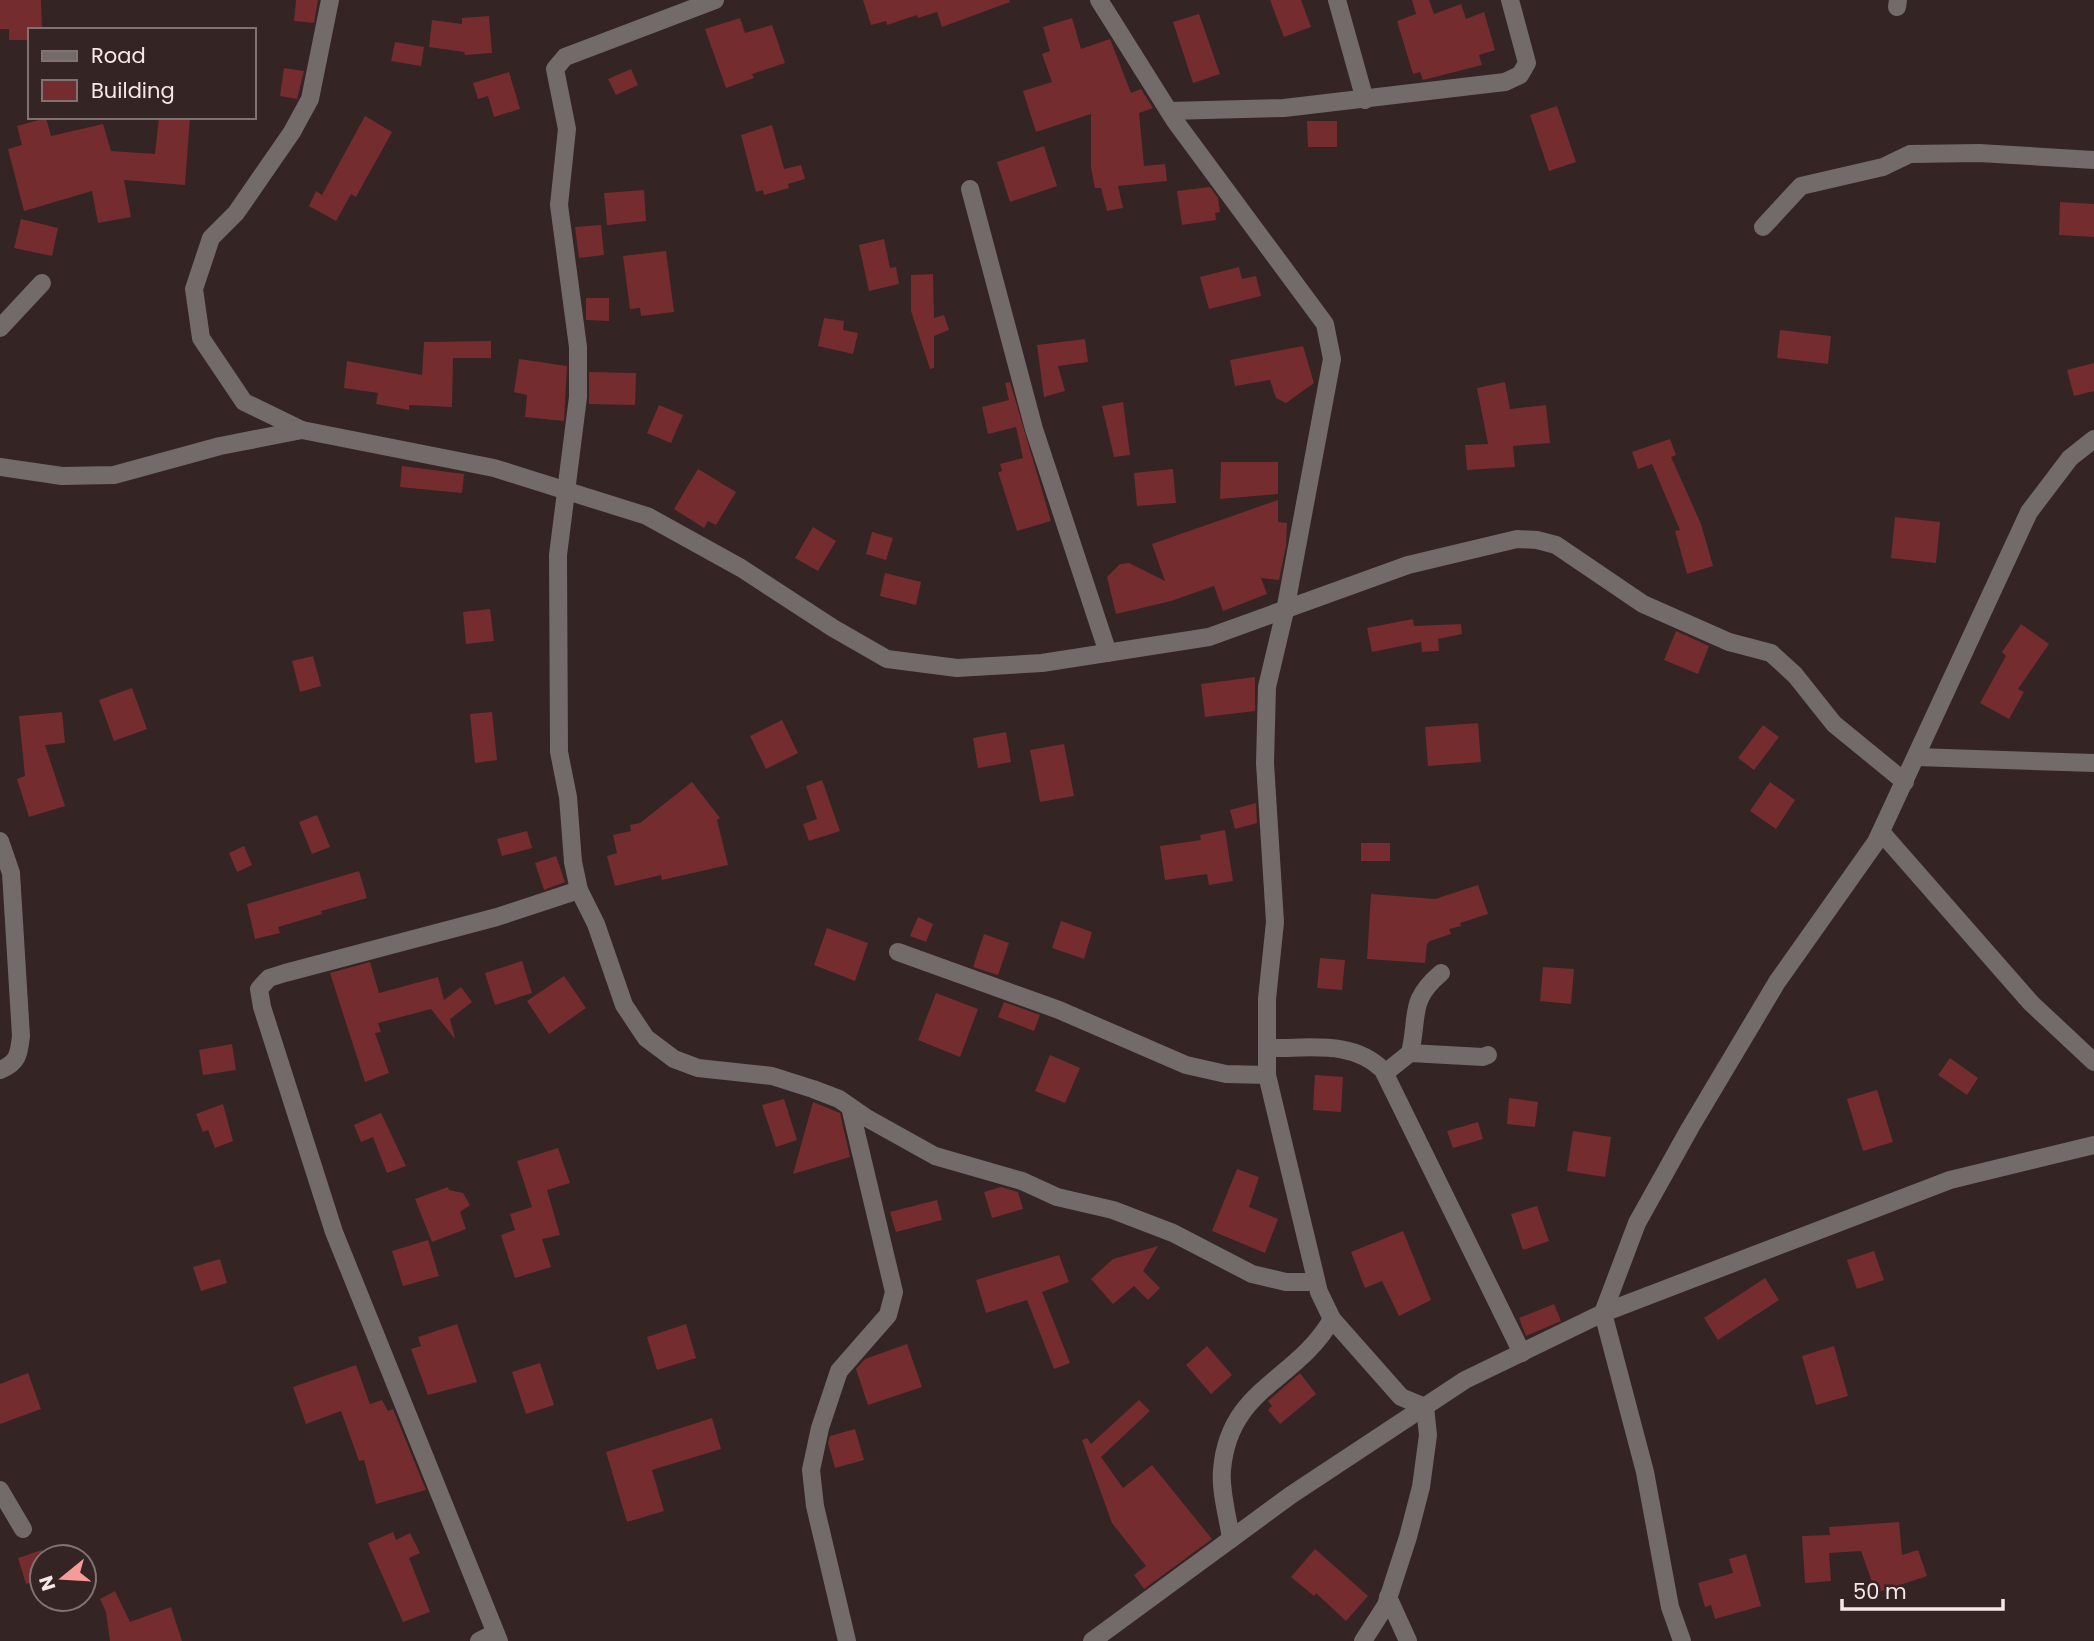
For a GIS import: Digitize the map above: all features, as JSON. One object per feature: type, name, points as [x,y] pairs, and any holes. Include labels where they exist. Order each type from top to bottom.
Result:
[{"type":"street","points":[[330,0],[310,99],[292,132],[236,213],[211,238],[194,289],[201,338],[244,402],[302,430],[494,468],[647,516],[686,536],[887,659],[957,668],[1042,663],[1209,637],[1408,565],[1517,538],[1537,540],[1556,545],[1643,604],[1729,642],[1771,653],[1795,675],[1833,724],[1905,782]]},
{"type":"street","points":[[715,0],[565,57],[555,69],[567,129],[559,205],[578,347],[578,397],[568,493],[558,555],[559,752],[568,796],[573,862],[579,890],[596,924],[624,1005],[646,1038],[674,1059],[698,1068],[772,1076],[831,1096],[935,1156],[1022,1181],[1057,1197],[1113,1210],[1173,1233],[1252,1274],[1286,1282],[1315,1282]]},
{"type":"street","points":[[1099,0],[1169,111],[1256,234],[1325,324],[1332,359],[1285,611],[1267,687],[1265,763],[1275,922],[1267,999],[1266,1075],[1315,1282],[1332,1319],[1401,1397],[1425,1407]]},
{"type":"street","points":[[1337,0],[1365,100]]},
{"type":"street","points":[[1169,111],[1284,108],[1505,82],[1520,75],[1527,63],[1510,0]]},
{"type":"street","points":[[1763,227],[1801,186],[1883,167],[1910,154],[1979,153],[2094,160]]},
{"type":"street","points":[[970,189],[1034,429],[1108,653]]},
{"type":"street","points":[[0,328],[42,282]]},
{"type":"street","points":[[0,467],[62,475],[114,475],[220,446],[302,430]]},
{"type":"street","points":[[1682,1641],[1670,1607],[1644,1472],[1603,1313],[1636,1223],[1690,1128],[1777,982],[1881,832],[2029,512],[2070,458],[2094,439]]},
{"type":"street","points":[[1917,757],[2094,763]]},
{"type":"street","points":[[1881,832],[2031,1003],[2094,1062]]},
{"type":"street","points":[[0,841],[11,873],[21,1035],[19,1055],[11,1066],[0,1070]]},
{"type":"street","points":[[479,1641],[497,1637],[442,1492],[334,1232],[262,1007],[259,989],[269,978],[285,973],[497,917],[579,890]]},
{"type":"street","points":[[898,952],[1059,1010],[1186,1065],[1226,1074],[1266,1075]]},
{"type":"street","points":[[1410,1053],[1416,1003],[1423,988],[1441,973]]},
{"type":"street","points":[[1267,1048],[1350,1049],[1372,1059],[1385,1073],[1522,1353]]},
{"type":"street","points":[[1385,1073],[1410,1053],[1488,1055]]},
{"type":"street","points":[[847,1641],[815,1506],[811,1470],[820,1428],[839,1371],[888,1315],[894,1292],[850,1107]]},
{"type":"street","points":[[1092,1641],[1290,1495],[1465,1380],[1603,1313],[1950,1180],[2094,1145]]},
{"type":"street","points":[[1231,1539],[1222,1472],[1228,1436],[1240,1411],[1320,1341],[1332,1319]]},
{"type":"street","points":[[1363,1641],[1388,1597],[1421,1487],[1428,1435],[1425,1407]]},
{"type":"street","points":[[0,1490],[23,1529]]},
{"type":"street","points":[[1388,1597],[1408,1641]]},
{"type":"building","points":[[0,0],[41,0],[42,28],[28,28],[28,40],[9,40],[9,29],[0,29]]},
{"type":"building","points":[[296,0],[318,0],[314,23],[294,21]]},
{"type":"building","points":[[863,0],[1010,2],[942,27],[937,12],[918,18],[917,15],[887,25],[886,21],[871,25]]},
{"type":"building","points":[[1270,0],[1301,0],[1311,27],[1284,37]]},
{"type":"building","points":[[1412,0],[1429,0],[1434,14],[1461,4],[1466,19],[1484,12],[1495,50],[1479,55],[1482,65],[1423,80],[1420,72],[1413,74],[1397,21],[1416,14]]},
{"type":"building","points":[[1199,14],[1220,74],[1193,83],[1173,22]]},
{"type":"building","points":[[489,16],[492,53],[465,55],[464,52],[429,47],[432,20],[462,24],[462,18]]},
{"type":"building","points":[[740,18],[745,33],[772,25],[785,63],[752,74],[754,78],[726,88],[705,29]]},
{"type":"building","points":[[1072,18],[1081,49],[1110,39],[1131,93],[1141,89],[1153,108],[1139,113],[1144,166],[1165,164],[1167,181],[1118,186],[1123,208],[1107,211],[1101,188],[1095,188],[1091,168],[1091,114],[1036,132],[1023,91],[1052,82],[1042,54],[1050,51],[1043,27]]},
{"type":"building","points":[[395,42],[424,47],[421,66],[391,61]]},
{"type":"building","points":[[284,68],[304,71],[297,99],[280,96]]},
{"type":"building","points":[[631,69],[638,85],[616,95],[608,79]]},
{"type":"building","points":[[509,72],[520,109],[494,117],[488,96],[478,99],[473,83]]},
{"type":"building","points":[[1557,106],[1576,162],[1549,171],[1530,115]]},
{"type":"building","points":[[365,116],[392,132],[356,197],[351,194],[336,221],[309,206],[316,191],[322,195]]},
{"type":"building","points":[[46,119],[51,136],[103,124],[111,151],[155,154],[159,119],[190,119],[185,185],[124,180],[131,217],[98,223],[92,191],[24,211],[8,149],[22,145],[17,126]]},
{"type":"building","points":[[1307,121],[1337,121],[1337,147],[1308,147]]},
{"type":"building","points":[[772,125],[784,169],[801,165],[805,179],[788,184],[789,188],[764,195],[763,190],[756,192],[741,135]]},
{"type":"building","points":[[1044,146],[1057,186],[1010,202],[997,162]]},
{"type":"building","points":[[1210,187],[1218,198],[1220,212],[1215,213],[1216,220],[1182,225],[1177,191]]},
{"type":"building","points":[[644,190],[646,221],[607,225],[604,193]]},
{"type":"building","points":[[2060,202],[2094,204],[2094,237],[2059,235]]},
{"type":"building","points":[[21,219],[58,228],[52,256],[14,248]]},
{"type":"building","points":[[601,225],[604,255],[579,258],[575,227]]},
{"type":"building","points":[[884,239],[890,268],[896,267],[899,284],[869,291],[859,245]]},
{"type":"building","points":[[666,251],[674,312],[641,316],[640,308],[630,309],[623,256]]},
{"type":"building","points":[[1239,267],[1242,279],[1256,276],[1261,296],[1209,309],[1200,277]]},
{"type":"building","points":[[933,274],[934,318],[944,315],[949,330],[934,336],[934,368],[930,369],[911,311],[911,275]]},
{"type":"building","points":[[586,298],[609,298],[609,321],[586,320]]},
{"type":"building","points":[[824,318],[844,321],[843,330],[858,333],[853,354],[818,346]]},
{"type":"building","points":[[1780,330],[1831,336],[1828,364],[1777,358]]},
{"type":"building","points":[[1085,339],[1088,362],[1058,366],[1065,391],[1044,397],[1037,345]]},
{"type":"building","points":[[491,341],[491,358],[453,358],[452,407],[409,405],[409,410],[376,404],[378,393],[344,388],[347,361],[422,375],[424,342]]},
{"type":"building","points":[[1303,346],[1314,383],[1286,403],[1276,398],[1270,380],[1235,386],[1230,360]]},
{"type":"building","points":[[519,359],[567,366],[564,421],[525,417],[527,395],[514,392]]},
{"type":"building","points":[[2094,363],[2094,391],[2074,396],[2067,370]]},
{"type":"building","points":[[589,372],[636,373],[635,405],[589,404]]},
{"type":"building","points":[[1010,382],[1051,521],[1017,531],[998,472],[1002,471],[1000,464],[1023,458],[1016,427],[988,434],[982,407],[1009,400],[1005,383]]},
{"type":"building","points":[[1505,382],[1510,409],[1546,405],[1550,443],[1513,446],[1515,467],[1467,470],[1465,445],[1488,444],[1477,388]]},
{"type":"building","points":[[1123,402],[1130,455],[1114,457],[1102,406]]},
{"type":"building","points":[[659,405],[683,415],[671,443],[647,433]]},
{"type":"building","points":[[1670,439],[1676,455],[1671,457],[1701,524],[1713,566],[1687,574],[1675,531],[1680,530],[1652,464],[1638,469],[1632,452]]},
{"type":"building","points":[[1221,462],[1278,462],[1278,494],[1220,499]]},
{"type":"building","points":[[402,466],[464,474],[462,493],[400,487]]},
{"type":"building","points":[[698,469],[736,492],[716,525],[708,521],[704,528],[674,509]]},
{"type":"building","points":[[1173,469],[1176,503],[1137,506],[1134,473]]},
{"type":"building","points":[[1278,500],[1278,522],[1287,523],[1286,546],[1279,580],[1261,578],[1267,594],[1223,611],[1214,586],[1171,601],[1116,614],[1107,577],[1120,564],[1129,563],[1165,581],[1152,544]]},
{"type":"building","points":[[1895,517],[1940,522],[1936,563],[1891,558]]},
{"type":"building","points":[[813,527],[836,541],[818,571],[795,558]]},
{"type":"building","points":[[872,532],[893,538],[886,560],[866,554]]},
{"type":"building","points":[[885,573],[921,582],[916,605],[880,596]]},
{"type":"building","points":[[490,609],[494,641],[466,644],[463,612]]},
{"type":"building","points":[[1413,619],[1414,626],[1461,624],[1462,634],[1438,639],[1439,651],[1422,652],[1421,642],[1372,652],[1367,628]]},
{"type":"building","points":[[2021,624],[2049,644],[2018,689],[2024,692],[2009,719],[1980,703],[2006,656],[2002,652]]},
{"type":"building","points":[[1676,631],[1709,646],[1698,674],[1664,660]]},
{"type":"building","points":[[313,656],[321,686],[300,692],[292,661]]},
{"type":"building","points":[[1255,677],[1255,711],[1205,717],[1201,684]]},
{"type":"building","points":[[132,688],[147,729],[114,741],[99,700]]},
{"type":"building","points":[[62,712],[65,743],[45,745],[65,806],[29,817],[17,779],[25,776],[19,716]]},
{"type":"building","points":[[492,712],[497,760],[475,763],[470,714]]},
{"type":"building","points":[[782,720],[798,753],[766,769],[750,736]]},
{"type":"building","points":[[1478,723],[1481,762],[1428,766],[1425,727]]},
{"type":"building","points":[[1763,725],[1779,737],[1754,770],[1738,758]]},
{"type":"building","points":[[1006,732],[1011,762],[978,768],[973,738]]},
{"type":"building","points":[[1064,744],[1074,796],[1040,802],[1030,750]]},
{"type":"building","points":[[822,780],[840,831],[809,841],[803,824],[817,819],[806,786]]},
{"type":"building","points":[[692,782],[720,818],[717,820],[728,865],[662,880],[661,875],[615,886],[607,856],[617,853],[613,835],[631,831],[630,825],[640,823]]},
{"type":"building","points":[[1770,782],[1795,800],[1776,829],[1750,811]]},
{"type":"building","points":[[1256,803],[1257,823],[1235,829],[1230,810]]},
{"type":"building","points":[[317,815],[330,847],[312,854],[299,822]]},
{"type":"building","points":[[1225,830],[1233,881],[1209,885],[1207,874],[1165,880],[1160,846],[1201,840],[1200,835]]},
{"type":"building","points":[[527,831],[532,848],[502,856],[497,839]]},
{"type":"building","points":[[1361,843],[1390,843],[1390,861],[1361,861]]},
{"type":"building","points":[[244,846],[252,865],[237,872],[229,853]]},
{"type":"building","points":[[556,856],[565,882],[544,890],[535,863]]},
{"type":"building","points":[[359,871],[367,898],[321,911],[322,914],[278,927],[280,933],[255,939],[247,904]]},
{"type":"building","points":[[1478,885],[1488,914],[1460,923],[1461,926],[1449,929],[1451,934],[1430,941],[1427,944],[1425,963],[1367,959],[1371,894],[1435,899]]},
{"type":"building","points":[[918,917],[933,924],[926,942],[910,936]]},
{"type":"building","points":[[1061,921],[1092,932],[1084,959],[1052,948]]},
{"type":"building","points":[[827,928],[868,943],[855,981],[814,965]]},
{"type":"building","points":[[984,934],[1009,943],[998,975],[973,967]]},
{"type":"building","points":[[1320,958],[1345,960],[1342,990],[1317,988]]},
{"type":"building","points":[[522,961],[532,993],[495,1005],[485,973]]},
{"type":"building","points":[[370,962],[379,993],[438,977],[444,1000],[461,987],[472,1002],[450,1019],[455,1039],[431,1009],[378,1023],[381,1032],[375,1033],[389,1073],[365,1082],[330,973]]},
{"type":"building","points":[[1543,967],[1574,969],[1571,1004],[1540,1001]]},
{"type":"building","points":[[564,976],[586,1008],[549,1034],[527,1001]]},
{"type":"building","points":[[936,993],[978,1009],[960,1057],[918,1040]]},
{"type":"building","points":[[1004,1002],[1040,1015],[1034,1031],[998,1017]]},
{"type":"building","points":[[232,1044],[236,1070],[203,1075],[199,1050]]},
{"type":"building","points":[[1050,1055],[1080,1068],[1065,1103],[1035,1091]]},
{"type":"building","points":[[1950,1058],[1978,1078],[1967,1095],[1938,1075]]},
{"type":"building","points":[[1315,1075],[1343,1077],[1341,1112],[1313,1110]]},
{"type":"building","points":[[1877,1090],[1893,1142],[1863,1151],[1847,1099]]},
{"type":"building","points":[[1509,1098],[1538,1102],[1535,1127],[1507,1124]]},
{"type":"building","points":[[784,1099],[797,1140],[776,1147],[762,1105]]},
{"type":"building","points":[[813,1102],[840,1113],[850,1157],[793,1174]]},
{"type":"building","points":[[223,1104],[233,1141],[215,1148],[208,1130],[203,1132],[196,1114]]},
{"type":"building","points":[[381,1113],[406,1166],[387,1173],[373,1137],[361,1142],[354,1125]]},
{"type":"building","points":[[1478,1122],[1483,1139],[1453,1148],[1447,1131]]},
{"type":"building","points":[[1573,1131],[1611,1137],[1605,1177],[1567,1171]]},
{"type":"building","points":[[558,1148],[570,1183],[547,1190],[560,1235],[542,1239],[551,1267],[515,1278],[501,1235],[515,1230],[510,1214],[532,1207],[517,1161]]},
{"type":"building","points":[[1237,1169],[1259,1177],[1249,1207],[1278,1219],[1265,1253],[1212,1231]]},
{"type":"building","points":[[448,1187],[449,1190],[463,1193],[470,1205],[460,1212],[466,1229],[432,1242],[415,1199]]},
{"type":"building","points":[[1001,1187],[1018,1192],[1023,1209],[992,1218],[984,1192]]},
{"type":"building","points":[[937,1200],[942,1220],[896,1232],[890,1212]]},
{"type":"building","points":[[1537,1206],[1549,1241],[1523,1250],[1511,1214]]},
{"type":"building","points":[[1403,1231],[1431,1300],[1399,1316],[1382,1281],[1365,1288],[1351,1252]]},
{"type":"building","points":[[428,1240],[439,1276],[403,1286],[392,1251]]},
{"type":"building","points":[[1158,1246],[1143,1271],[1160,1288],[1148,1300],[1134,1286],[1113,1304],[1091,1279],[1113,1259]]},
{"type":"building","points":[[1874,1251],[1884,1280],[1857,1289],[1847,1260]]},
{"type":"building","points":[[1059,1255],[1069,1282],[1042,1292],[1070,1363],[1054,1369],[1027,1300],[986,1313],[976,1280]]},
{"type":"building","points":[[220,1259],[227,1283],[201,1291],[193,1267]]},
{"type":"building","points":[[1765,1278],[1779,1300],[1718,1340],[1704,1318]]},
{"type":"building","points":[[1554,1304],[1561,1321],[1526,1336],[1519,1318]]},
{"type":"building","points":[[457,1324],[477,1382],[428,1395],[411,1349],[421,1346],[418,1337]]},
{"type":"building","points":[[686,1324],[696,1358],[657,1370],[647,1337]]},
{"type":"building","points":[[907,1344],[922,1387],[868,1405],[856,1369],[865,1359]]},
{"type":"building","points":[[1207,1346],[1232,1375],[1211,1394],[1186,1365]]},
{"type":"building","points":[[1834,1346],[1848,1396],[1816,1405],[1802,1356]]},
{"type":"building","points":[[540,1363],[554,1405],[526,1414],[512,1372]]},
{"type":"building","points":[[356,1365],[370,1404],[382,1400],[388,1411],[393,1409],[426,1490],[376,1504],[364,1460],[359,1461],[341,1411],[306,1424],[293,1387]]},
{"type":"building","points":[[28,1373],[41,1409],[0,1424],[0,1384]]},
{"type":"building","points":[[1300,1373],[1316,1394],[1280,1424],[1268,1410],[1272,1406],[1268,1401]]},
{"type":"building","points":[[1139,1400],[1150,1411],[1101,1457],[1123,1488],[1152,1465],[1212,1539],[1144,1589],[1134,1575],[1146,1566],[1112,1523],[1082,1440],[1087,1438],[1091,1444]]},
{"type":"building","points":[[712,1418],[721,1449],[652,1470],[664,1511],[627,1522],[606,1452]]},
{"type":"building","points":[[855,1429],[864,1460],[835,1468],[828,1443],[830,1436]]},
{"type":"building","points":[[1899,1522],[1902,1555],[1918,1550],[1927,1576],[1876,1593],[1861,1551],[1829,1553],[1831,1581],[1805,1583],[1802,1536],[1830,1535],[1829,1527]]},
{"type":"building","points":[[393,1532],[396,1540],[410,1533],[420,1553],[409,1558],[430,1612],[403,1622],[368,1543]]},
{"type":"building","points":[[1315,1549],[1368,1596],[1346,1621],[1316,1593],[1314,1596],[1291,1577]]},
{"type":"building","points":[[1746,1554],[1761,1606],[1715,1619],[1711,1605],[1705,1607],[1698,1583],[1733,1573],[1729,1559]]},
{"type":"building","points":[[28,1555],[28,1583],[26,1584],[18,1558]]},
{"type":"building","points":[[115,1591],[130,1622],[171,1607],[182,1641],[110,1641],[106,1612],[100,1599]]}]
